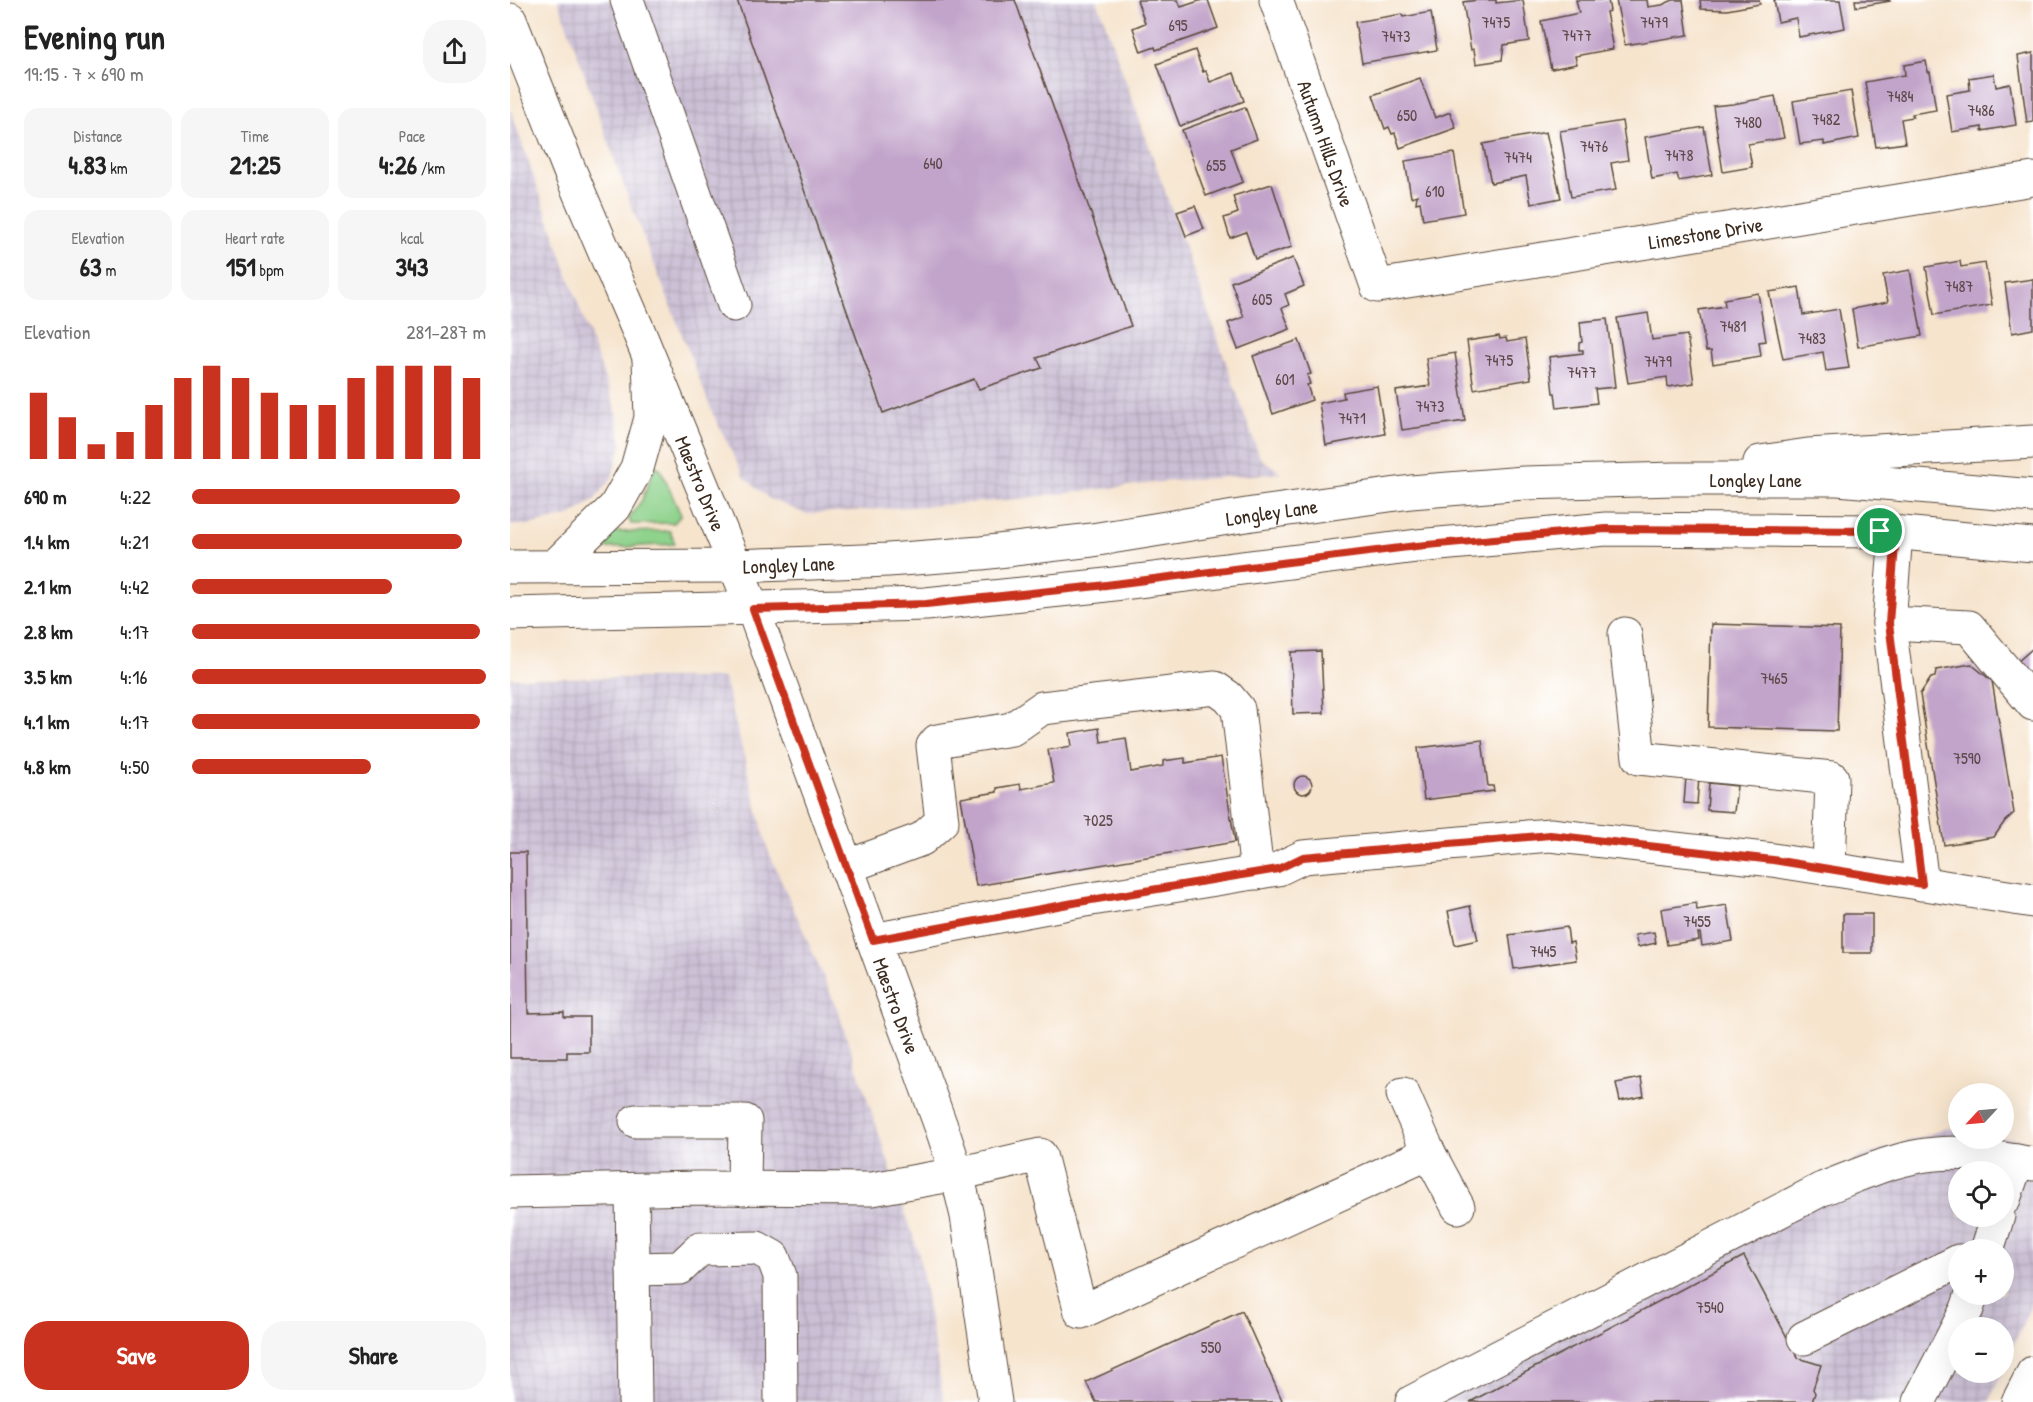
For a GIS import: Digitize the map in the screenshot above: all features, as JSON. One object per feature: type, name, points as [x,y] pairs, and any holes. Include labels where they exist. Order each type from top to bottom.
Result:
[{"type":"main road","points":[[627,0],[734,305]]},
{"type":"main road","name":"Autumn Hills Drive","points":[[1276,0],[1377,286]]},
{"type":"main road","name":"Maestro Drive","points":[[510,20],[569,169],[753,609],[957,1174],[967,1216],[995,1402]]},
{"type":"main road","name":"Limestone Drive","points":[[1377,286],[2033,179]]},
{"type":"main road","points":[[554,567],[615,507],[637,468],[651,418],[649,359]]},
{"type":"main road","points":[[1637,480],[1808,455],[2033,442]]},
{"type":"main road","name":"Longley Lane","points":[[510,567],[736,566],[888,560],[981,553],[1092,540],[1252,514],[1411,492],[1524,483],[1838,479],[2033,496]]},
{"type":"main road","points":[[510,614],[926,604],[1098,586],[1416,546],[1606,529],[1869,531],[2033,545]]},
{"type":"main road","points":[[1896,533],[1889,623],[1922,884]]},
{"type":"main road","points":[[1889,623],[1969,627],[2033,704]]},
{"type":"main road","points":[[1625,634],[1639,758],[1832,778],[1829,869]]},
{"type":"main road","points":[[846,867],[922,839],[942,821],[933,746],[937,741],[1012,729],[1042,708],[1215,688],[1228,697],[1238,709],[1257,873]]},
{"type":"main road","points":[[873,940],[1079,902],[1278,869],[1303,857],[1550,835],[1773,860],[2033,901]]},
{"type":"main road","points":[[1403,1094],[1429,1153],[1458,1207]]},
{"type":"main road","points":[[636,1121],[745,1122],[744,1189]]},
{"type":"main road","points":[[510,1192],[872,1189],[957,1174],[1040,1155],[1081,1312],[1429,1153]]},
{"type":"main road","points":[[1412,1402],[1822,1189],[1888,1163],[1936,1154],[1971,1154],[2025,1162],[2014,1181]]},
{"type":"main road","points":[[632,1190],[635,1402]]},
{"type":"main road","points":[[633,1269],[680,1268],[700,1249],[757,1248],[774,1257],[780,1276],[781,1402]]},
{"type":"main road","points":[[1804,1338],[1948,1266]]},
{"type":"main road","points":[[1919,1402],[1968,1305]]},
{"type":"main road","points":[[2018,1402],[2033,1373]]},
{"type":"shaded area","points":[[558,0],[1097,0],[1260,458],[1282,473],[1170,481],[998,501],[806,514],[768,498],[744,477],[713,414],[629,200]]},
{"type":"shaded area","points":[[510,109],[615,408],[622,445],[611,479],[594,500],[570,516],[528,525],[510,525]]},
{"type":"shaded area","points":[[510,678],[724,678],[768,850],[837,1008],[919,1254],[944,1402],[510,1402]]},
{"type":"shaded area","points":[[1948,1128],[1948,1149],[2014,1149],[2014,1139],[2033,1142],[2033,1300],[2014,1345],[2014,1317],[1948,1317],[1948,1383],[1998,1383],[1989,1402],[1392,1402],[1859,1158]]},
{"type":"green space","points":[[655,466],[660,468],[681,515],[674,523],[631,524],[629,519],[642,500]]},
{"type":"green space","points":[[670,531],[675,544],[594,549],[614,532]]},
{"type":"building","points":[[737,0],[1015,0],[1131,326],[1037,358],[1042,368],[979,389],[974,379],[883,413]]},
{"type":"building","points":[[1137,0],[1178,0],[1181,7],[1208,0],[1218,28],[1156,50],[1155,47],[1141,52],[1133,28],[1145,23]]},
{"type":"building","points":[[1496,0],[1496,3],[1523,0],[1529,41],[1504,45],[1502,60],[1476,64],[1474,49],[1471,50],[1463,2]]},
{"type":"building","points":[[1576,0],[1608,0],[1610,11],[1606,12],[1613,49],[1575,56],[1577,64],[1551,69],[1541,21],[1579,13]]},
{"type":"building","points":[[1616,0],[1647,0],[1648,7],[1662,5],[1673,0],[1683,0],[1688,35],[1625,45]]},
{"type":"building","points":[[1700,0],[1759,0],[1760,4],[1727,10],[1701,9]]},
{"type":"building","points":[[1774,0],[1840,0],[1845,28],[1799,37],[1796,18],[1778,22]]},
{"type":"building","points":[[1855,0],[1889,0],[1890,1],[1856,7]]},
{"type":"building","points":[[1431,12],[1437,50],[1362,63],[1355,22],[1402,14],[1403,17]]},
{"type":"building","points":[[1195,50],[1203,72],[1206,71],[1210,82],[1234,73],[1244,101],[1180,126],[1157,64]]},
{"type":"building","points":[[2033,53],[2033,122],[2027,123],[2018,56]]},
{"type":"building","points":[[1926,61],[1936,110],[1912,114],[1913,117],[1901,119],[1905,143],[1876,147],[1865,82],[1905,75],[1904,65]]},
{"type":"building","points":[[1994,74],[1996,87],[2010,84],[2016,125],[1982,131],[1982,127],[1952,132],[1946,94],[1970,90],[1969,78]]},
{"type":"building","points":[[1420,78],[1435,118],[1450,112],[1456,128],[1400,148],[1395,133],[1392,134],[1389,127],[1385,129],[1373,95]]},
{"type":"building","points":[[1851,91],[1859,138],[1824,145],[1824,141],[1800,144],[1793,101]]},
{"type":"building","points":[[1775,96],[1784,138],[1748,144],[1752,167],[1723,172],[1713,106]]},
{"type":"building","points":[[1245,107],[1257,139],[1231,149],[1243,182],[1206,196],[1182,130]]},
{"type":"building","points":[[1622,121],[1628,160],[1611,163],[1616,190],[1571,197],[1560,131]]},
{"type":"building","points":[[1704,127],[1712,175],[1679,181],[1677,174],[1652,179],[1645,137]]},
{"type":"building","points":[[1546,132],[1561,198],[1531,204],[1526,176],[1491,183],[1483,144]]},
{"type":"building","points":[[1454,153],[1464,213],[1423,220],[1420,202],[1416,203],[1417,195],[1411,197],[1405,161]]},
{"type":"building","points":[[1272,184],[1292,247],[1255,259],[1246,232],[1230,238],[1224,218],[1238,213],[1233,196]]},
{"type":"building","points":[[1195,206],[1204,229],[1186,236],[1177,212]]},
{"type":"building","points":[[1293,258],[1304,286],[1285,294],[1289,305],[1282,308],[1290,329],[1238,349],[1228,323],[1244,317],[1231,282]]},
{"type":"building","points":[[1960,261],[1961,267],[1985,263],[1992,305],[1934,315],[1926,267]]},
{"type":"building","points":[[1910,270],[1922,336],[1858,347],[1852,309],[1888,302],[1883,275]]},
{"type":"building","points":[[2033,279],[2033,329],[2012,333],[2005,283]]},
{"type":"building","points":[[1799,287],[1803,315],[1839,309],[1849,368],[1826,371],[1823,352],[1783,359],[1769,292]]},
{"type":"building","points":[[1758,293],[1766,341],[1759,342],[1761,356],[1713,364],[1711,351],[1706,351],[1699,310],[1725,306],[1724,299]]},
{"type":"building","points":[[1648,313],[1652,340],[1687,335],[1694,383],[1668,387],[1667,377],[1628,383],[1617,318]]},
{"type":"building","points":[[1607,319],[1615,387],[1595,389],[1597,403],[1557,408],[1549,357],[1583,353],[1583,350],[1579,350],[1579,343],[1582,342],[1580,322]]},
{"type":"building","points":[[1499,336],[1500,339],[1506,338],[1507,342],[1525,339],[1531,379],[1474,389],[1467,341]]},
{"type":"building","points":[[1299,340],[1311,374],[1307,375],[1310,384],[1307,385],[1312,400],[1273,414],[1253,356]]},
{"type":"building","points":[[1455,353],[1465,421],[1402,430],[1396,391],[1430,386],[1426,358]]},
{"type":"building","points":[[1377,386],[1385,434],[1326,445],[1319,403],[1344,398],[1343,392]]},
{"type":"building","points":[[1711,624],[1840,628],[1837,731],[1708,727]]},
{"type":"building","points":[[2033,648],[2033,683],[2016,663]]},
{"type":"building","points":[[1321,651],[1324,713],[1293,714],[1291,652]]},
{"type":"building","points":[[1971,664],[1992,681],[2014,813],[1994,837],[1944,845],[1920,694],[1931,678],[1935,677],[1936,670]]},
{"type":"building","points":[[1099,728],[1101,742],[1126,738],[1131,772],[1163,766],[1163,761],[1185,758],[1185,763],[1221,757],[1235,842],[976,886],[961,798],[997,792],[997,788],[1020,784],[1021,789],[1054,783],[1048,750],[1072,746],[1070,733]]},
{"type":"building","points":[[1482,740],[1488,786],[1493,786],[1494,791],[1424,800],[1418,748]]},
{"type":"building","points":[[1303,776],[1309,779],[1312,785],[1309,791],[1303,794],[1297,791],[1294,785],[1297,779]]},
{"type":"building","points":[[1686,777],[1699,777],[1697,804],[1684,803]]},
{"type":"building","points":[[1709,783],[1737,786],[1734,812],[1707,810]]},
{"type":"building","points":[[510,852],[526,852],[528,1013],[564,1012],[564,1017],[589,1017],[589,1052],[567,1052],[567,1058],[510,1058]]},
{"type":"building","points":[[1696,903],[1697,910],[1727,905],[1733,941],[1702,946],[1700,933],[1698,933],[1699,940],[1667,945],[1661,909]]},
{"type":"building","points":[[1470,906],[1478,940],[1455,945],[1448,911]]},
{"type":"building","points":[[1843,914],[1872,914],[1872,953],[1843,953]]},
{"type":"building","points":[[1567,927],[1569,943],[1573,942],[1576,960],[1514,969],[1509,935]]},
{"type":"building","points":[[1654,932],[1656,943],[1638,947],[1635,935]]},
{"type":"building","points":[[1641,1078],[1644,1096],[1620,1101],[1616,1083]]},
{"type":"building","points":[[1744,1256],[1798,1358],[1821,1365],[1813,1389],[1815,1393],[1812,1402],[1470,1402]]},
{"type":"building","points":[[1242,1311],[1282,1400],[1279,1402],[1096,1402],[1086,1382]]},
{"type":"route","points":[[1606,529],[1880,531],[1896,533],[1889,623],[1922,884],[1773,860],[1550,835],[1303,857],[1278,869],[1079,902],[873,940],[753,609],[926,604],[1098,586],[1416,546],[1606,529]]}]
